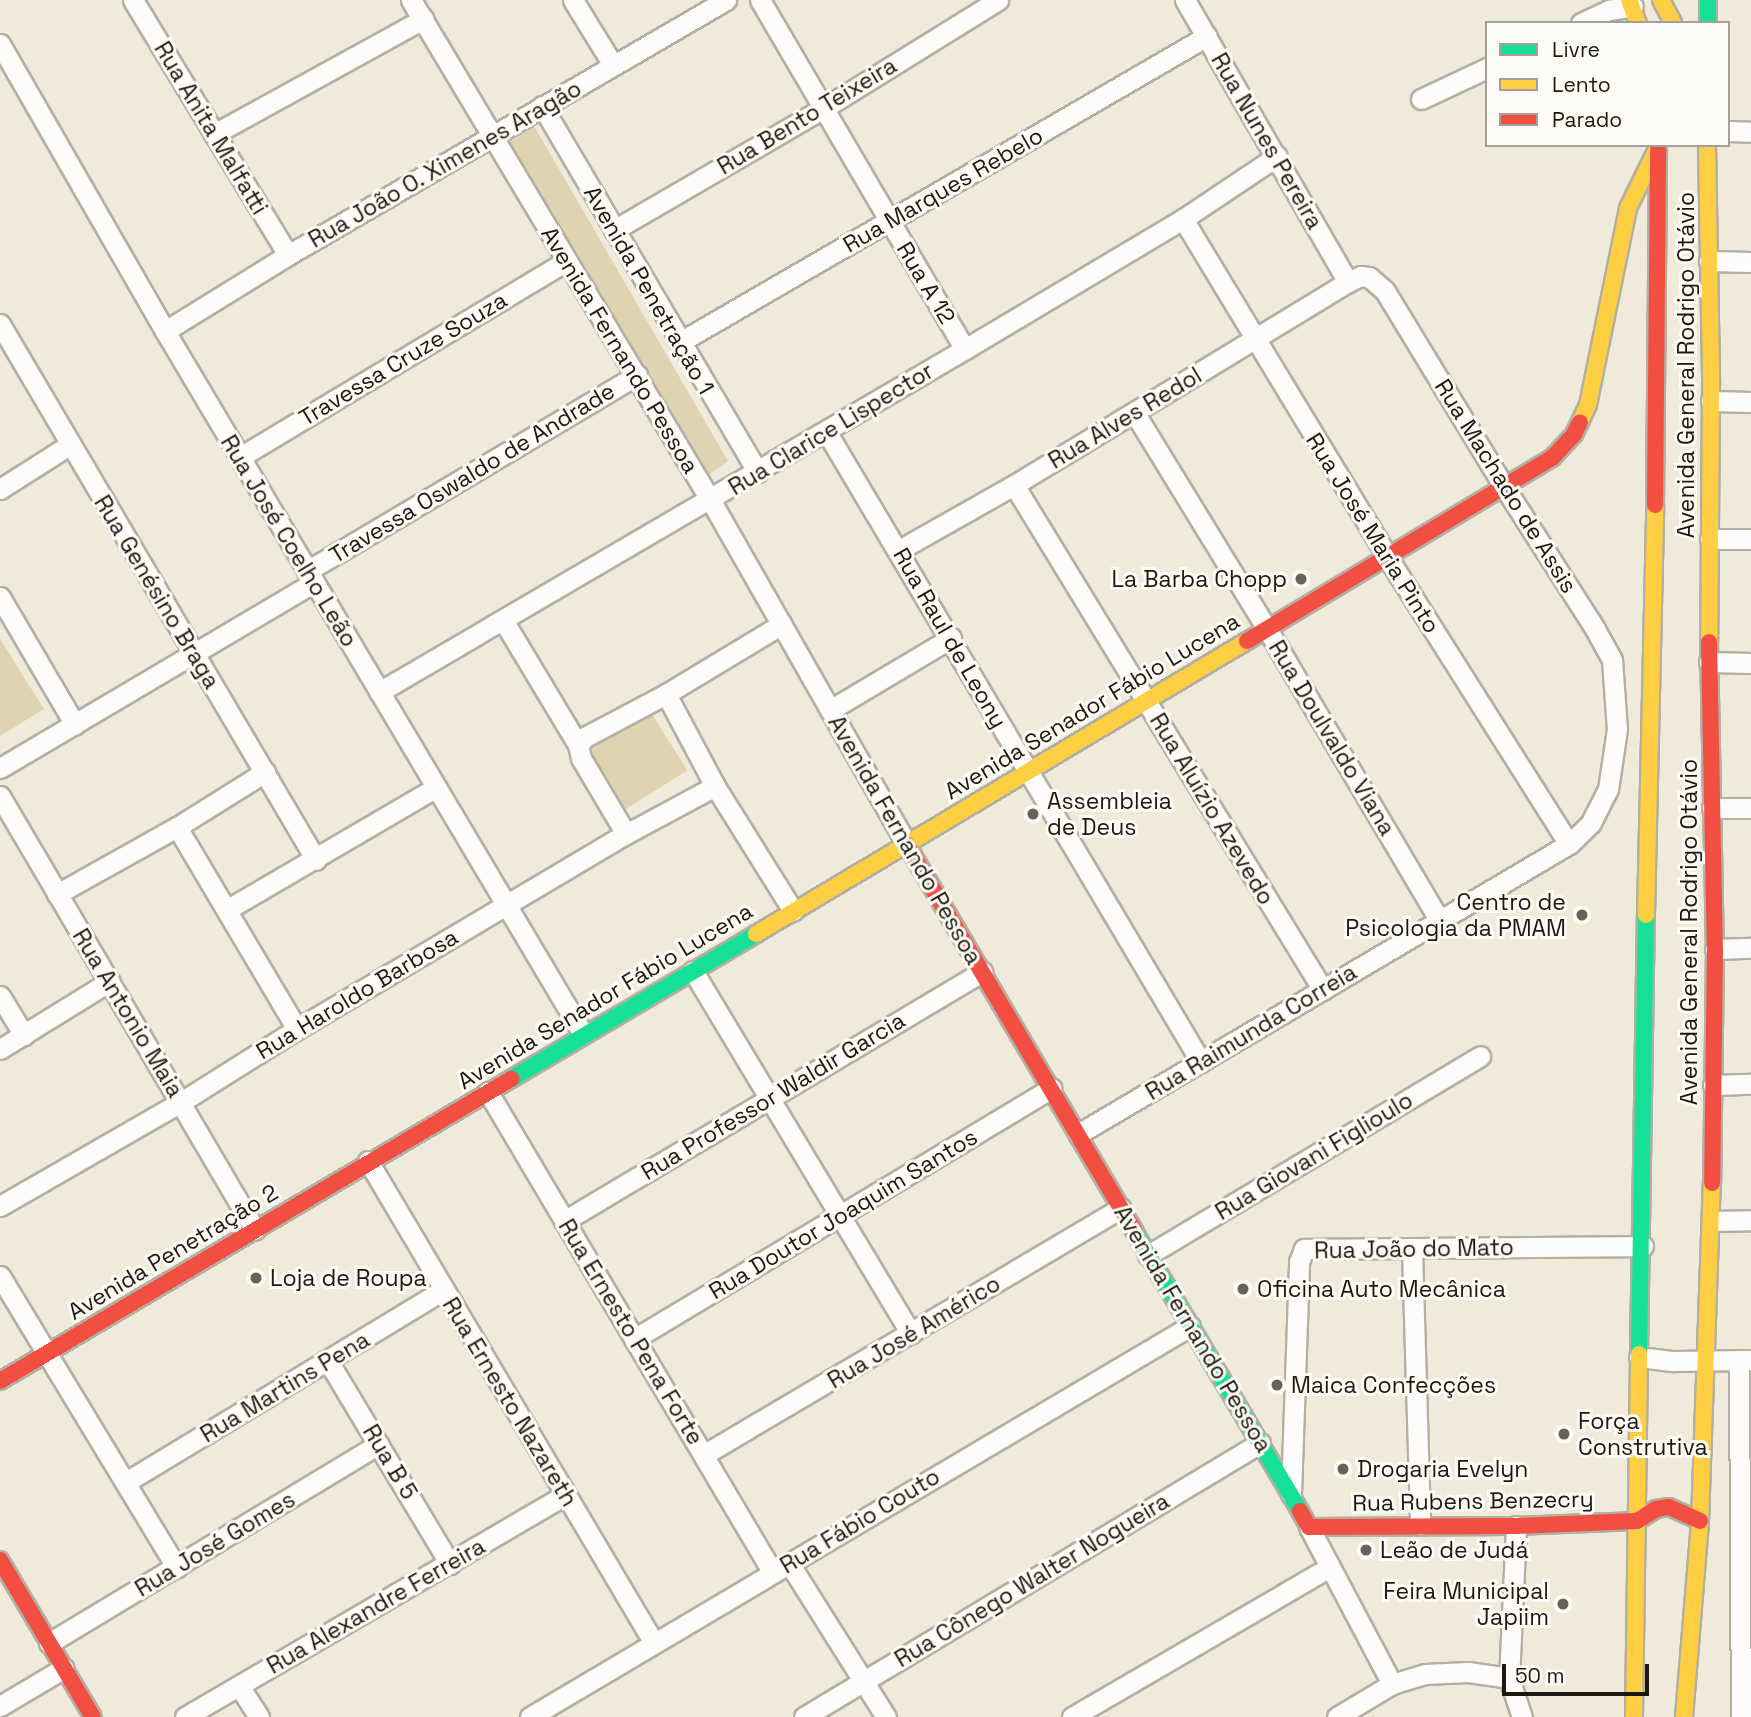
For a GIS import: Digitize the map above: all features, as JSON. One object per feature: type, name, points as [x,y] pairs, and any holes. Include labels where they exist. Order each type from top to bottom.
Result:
[{"type":"street","name":"Rua Anita Malfatti","points":[[133,0],[288,255]]},
{"type":"street","name":"Avenida Fernando Pessoa","points":[[411,0],[637,375],[907,845],[1291,1494],[1392,1684]]},
{"type":"street","points":[[573,0],[613,65]]},
{"type":"street","name":"Rua João O. Ximenes Aragão","points":[[165,331],[288,255],[726,0]]},
{"type":"street","name":"Rua A 12","points":[[760,0],[965,349]]},
{"type":"street","name":"Rua Bento Teixeira","points":[[614,230],[824,108],[998,0]]},
{"type":"street","name":"Rua Nunes Pereira","points":[[1185,0],[1348,282]]},
{"type":"street","points":[[1661,0],[1672,21]]},
{"type":"street","points":[[1708,0],[1708,21]]},
{"type":"street","points":[[1585,21],[1609,10],[1636,7]]},
{"type":"street","points":[[214,134],[423,19]]},
{"type":"street","name":"Rua Marques Rebelo","points":[[680,342],[1207,36]]},
{"type":"street","name":"Rua José Coelho Leão","points":[[0,44],[165,331],[583,1034]]},
{"type":"street","points":[[1421,99],[1485,69]]},
{"type":"street","name":"Avenida Penetração 1","points":[[542,106],[758,472]]},
{"type":"street","points":[[1730,131],[1751,132]]},
{"type":"street","name":"Avenida General Rodrigo Otávio","points":[[1632,1716],[1643,1246],[1658,147]]},
{"type":"street","name":"Avenida Senador Fábio Lucena","points":[[368,1161],[907,845],[1266,627],[1388,558],[1552,458],[1574,434],[1588,405],[1628,208],[1658,147]]},
{"type":"street","name":"Avenida General Rodrigo Otávio","points":[[1684,1717],[1700,1521],[1712,1221],[1715,949],[1709,662],[1711,401],[1707,147]]},
{"type":"street","name":"Rua Clarice Lispector","points":[[379,692],[710,501],[1183,219],[1277,156]]},
{"type":"street","name":"Rua José Maria Pinto","points":[[1183,219],[1254,341],[1388,558],[1569,844]]},
{"type":"street","name":"Travessa Cruze Souza","points":[[240,457],[566,261]]},
{"type":"street","points":[[1709,261],[1751,262]]},
{"type":"street","name":"Rua Machado de Assis","points":[[1348,282],[1361,276],[1369,277],[1385,291],[1612,660],[1617,729],[1608,789]]},
{"type":"street","name":"Rua Alves Redol","points":[[899,550],[1014,485],[1348,282]]},
{"type":"street","name":"Rua Genésino Braga","points":[[0,324],[316,860]]},
{"type":"street","name":"Travessa Oswaldo de Andrade","points":[[0,768],[193,653],[310,577],[637,375]]},
{"type":"street","points":[[1711,401],[1751,402]]},
{"type":"street","name":"Rua Doulvaldo Viana","points":[[1134,412],[1266,627],[1440,921]]},
{"type":"street","name":"Rua Raul de Leony","points":[[826,431],[1201,1062]]},
{"type":"street","points":[[0,489],[69,445]]},
{"type":"street","name":"Rua Aluízio Azevedo","points":[[1014,485],[1323,990]]},
{"type":"street","points":[[1710,539],[1751,539]]},
{"type":"street","points":[[0,597],[75,725]]},
{"type":"street","points":[[503,620],[578,745],[581,758],[626,834]]},
{"type":"street","points":[[578,745],[585,737],[666,694],[782,624]]},
{"type":"street","points":[[830,710],[951,638]]},
{"type":"street","points":[[1709,662],[1751,663]]},
{"type":"street","points":[[666,694],[715,786],[793,911]]},
{"type":"street","points":[[57,894],[177,827],[265,772]]},
{"type":"street","name":"Rua Haroldo Barbosa","points":[[0,1206],[181,1102],[298,1029],[626,834],[715,786]]},
{"type":"street","points":[[228,909],[316,860],[435,788]]},
{"type":"street","name":"Rua Raimunda Correia","points":[[1078,1134],[1569,844],[1591,823],[1608,789]]},
{"type":"street","name":"Rua Antonio Maia","points":[[0,796],[255,1230]]},
{"type":"street","points":[[1712,808],[1751,808]]},
{"type":"street","points":[[177,827],[298,1029]]},
{"type":"street","points":[[1715,949],[1751,948]]},
{"type":"street","points":[[693,971],[911,1334]]},
{"type":"street","name":"Rua Professor Waldir Garcia","points":[[564,1221],[982,972]]},
{"type":"street","points":[[0,1049],[110,981]]},
{"type":"street","points":[[0,996],[24,1035]]},
{"type":"street","name":"Rua Giovani Figlioulo","points":[[1148,1255],[1480,1056]]},
{"type":"street","points":[[1713,1085],[1751,1084]]},
{"type":"street","name":"Rua Doutor Joaquim Santos","points":[[634,1339],[1051,1088]]},
{"type":"street","name":"Rua Ernesto Pena Forte","points":[[488,1092],[705,1454],[781,1568],[864,1681],[886,1717]]},
{"type":"street","name":"Avenida Penetração 2","points":[[0,1381],[368,1161]]},
{"type":"street","name":"Rua Ernesto Nazareth","points":[[368,1161],[654,1643]]},
{"type":"street","name":"Rua José Américo","points":[[705,1454],[1121,1208]]},
{"type":"street","points":[[1712,1221],[1751,1220]]},
{"type":"street","name":"Rua João do Mato","points":[[1291,1494],[1300,1255],[1310,1247],[1412,1250],[1643,1246]]},
{"type":"street","points":[[1412,1250],[1420,1525]]},
{"type":"street","points":[[0,1276],[177,1568]]},
{"type":"street","name":"Rua Martins Pena","points":[[126,1482],[443,1290]]},
{"type":"street","name":"Rua Fábio Couto","points":[[530,1717],[1190,1326]]},
{"type":"street","points":[[1639,1357],[1705,1361],[1745,1360],[1746,1637],[1741,1717]]},
{"type":"street","name":"Rua B 5","points":[[328,1361],[450,1564]]},
{"type":"street","name":"Rua Cônego Walter Nogueira","points":[[804,1717],[1260,1443]]},
{"type":"street","name":"Rua José Gomes","points":[[49,1643],[379,1444]]},
{"type":"street","name":"Rua Alexandre Ferreira","points":[[185,1717],[566,1494]]},
{"type":"street","points":[[1637,1521],[1656,1509],[1669,1507],[1681,1510],[1700,1521]]},
{"type":"street","name":"Rua Rubens Benzecry","points":[[1309,1527],[1516,1526],[1637,1521]]},
{"type":"street","points":[[1516,1526],[1509,1678],[1522,1717]]},
{"type":"street","points":[[0,1560],[93,1717]]},
{"type":"street","points":[[1072,1717],[1330,1567]]},
{"type":"street","points":[[0,1706],[64,1668]]},
{"type":"street","points":[[1337,1717],[1392,1684],[1425,1674],[1450,1672],[1509,1678]]},
{"type":"street","points":[[239,1686],[259,1717]]},
{"type":"shaded area","points":[[533,124],[728,461],[706,477],[506,141]]},
{"type":"shaded area","points":[[0,639],[44,709],[0,736]]},
{"type":"shaded area","points":[[647,706],[687,770],[625,810],[584,745]]},
{"type":"traffic: fast","points":[[1708,0],[1708,21]]},
{"type":"traffic: fast","points":[[1639,1354],[1646,915]]},
{"type":"traffic: fast","points":[[511,1079],[756,934]]},
{"type":"traffic: fast","points":[[1134,1231],[1300,1511]]},
{"type":"traffic: slow","points":[[1629,0],[1637,21]]},
{"type":"traffic: slow","points":[[1661,0],[1672,21]]},
{"type":"traffic: slow","points":[[1580,422],[1588,405],[1628,208],[1658,147]]},
{"type":"traffic: slow","points":[[1707,147],[1711,385],[1709,642]]},
{"type":"traffic: slow","points":[[1646,915],[1655,505]]},
{"type":"traffic: slow","points":[[756,934],[1247,641]]},
{"type":"traffic: slow","points":[[1684,1717],[1700,1521],[1712,1183]]},
{"type":"traffic: slow","points":[[1634,1717],[1639,1354]]},
{"type":"traffic: jam","points":[[1655,505],[1658,150]]},
{"type":"traffic: jam","points":[[1247,641],[1552,458],[1574,434],[1580,422]]},
{"type":"traffic: jam","points":[[1709,642],[1715,949],[1712,1183]]},
{"type":"traffic: jam","points":[[907,845],[1134,1231]]},
{"type":"traffic: jam","points":[[0,1381],[511,1079]]},
{"type":"traffic: jam","points":[[1300,1511],[1309,1527],[1516,1526],[1637,1521],[1656,1509],[1669,1507],[1700,1521]]},
{"type":"traffic: jam","points":[[0,1560],[93,1717]]},
{"type":"place","name":"La Barba Chopp","points":[[1301,579]]},
{"type":"place","name":"Assembleia de Deus","points":[[1033,814]]},
{"type":"place","name":"Centro de Psicologia da PMAM","points":[[1582,915]]},
{"type":"place","name":"Loja de Roupa","points":[[256,1278]]},
{"type":"place","name":"Oficina Auto Mecânica","points":[[1243,1289]]},
{"type":"place","name":"Maica Confecções","points":[[1277,1385]]},
{"type":"place","name":"Força Construtiva","points":[[1564,1434]]},
{"type":"place","name":"Drogaria Evelyn","points":[[1343,1469]]},
{"type":"place","name":"Leão de Judá","points":[[1366,1550]]},
{"type":"place","name":"Feira Municipal Japiim","points":[[1563,1604]]}]
